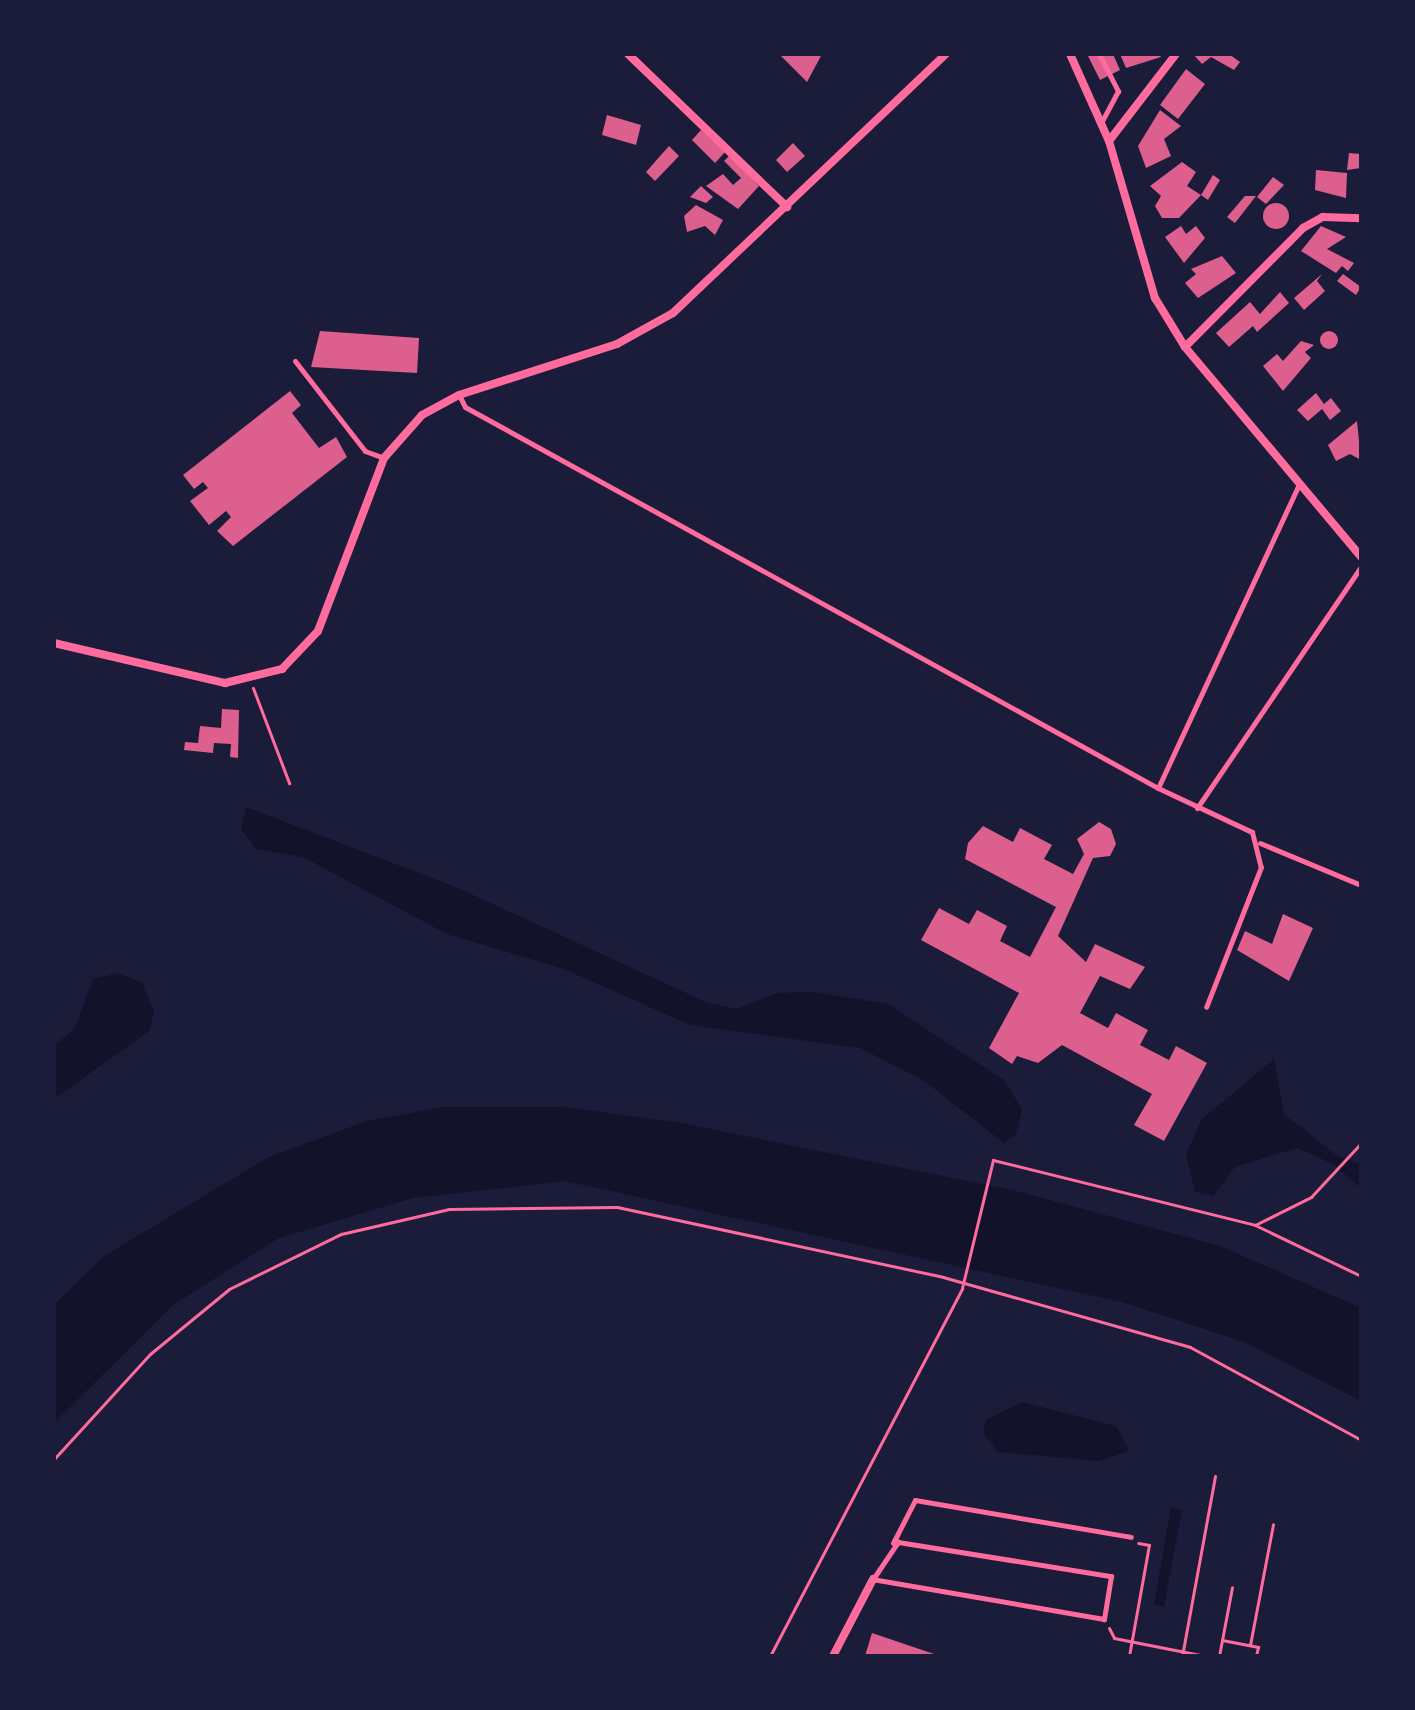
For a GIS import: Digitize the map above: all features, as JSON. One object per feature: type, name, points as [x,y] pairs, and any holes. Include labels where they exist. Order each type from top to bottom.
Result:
[{"type":"street","points":[[628,54],[787,207]]},
{"type":"street","points":[[54,643],[225,683],[251,680],[282,669],[318,631],[384,458],[422,415],[459,395],[617,344],[673,313],[946,54]]},
{"type":"street","points":[[1070,54],[1109,141],[1155,298],[1185,347],[1361,557]]},
{"type":"street","points":[[1109,141],[1176,54]]},
{"type":"street","points":[[1185,347],[1303,228],[1323,217],[1361,218]]},
{"type":"street","points":[[833,1656],[873,1579]]},
{"type":"lane","points":[[1099,54],[1118,91],[1101,123]]},
{"type":"lane","points":[[295,361],[365,451],[384,458]]},
{"type":"lane","points":[[459,395],[465,407],[1158,788],[1252,832],[1260,843],[1361,885]]},
{"type":"lane","points":[[1158,788],[1299,484]]},
{"type":"lane","points":[[1197,808],[1361,567]]},
{"type":"lane","points":[[1206,1007],[1261,867],[1260,843]]},
{"type":"lane","points":[[893,1543],[1111,1576],[1104,1619],[873,1579],[915,1500],[1131,1537]]},
{"type":"path","points":[[251,680],[289,783]]},
{"type":"path","points":[[1255,1225],[1288,1214],[1332,1176],[1361,1143]]},
{"type":"path","points":[[770,1656],[963,1285],[989,1167],[1002,1158],[1036,1175],[1255,1225],[1361,1276]]},
{"type":"path","points":[[54,1459],[150,1354],[229,1289],[341,1234],[449,1209],[617,1207],[943,1277],[1190,1347],[1361,1440]]},
{"type":"path","points":[[1182,1654],[1215,1476]]},
{"type":"path","points":[[1250,1645],[1273,1524]]},
{"type":"path","points":[[1129,1656],[1149,1545],[1131,1537]]},
{"type":"path","points":[[1219,1656],[1232,1587]]},
{"type":"path","points":[[1104,1619],[1114,1638],[1182,1654],[1205,1656]]},
{"type":"path","points":[[1222,1640],[1258,1647],[1256,1656]]},
{"type":"shaded area","points":[[246,807],[458,888],[708,1003],[737,1009],[777,993],[813,992],[888,1004],[1004,1080],[1022,1109],[1016,1134],[1004,1143],[923,1080],[860,1048],[690,1025],[564,969],[447,934],[303,857],[256,849],[241,829]]},
{"type":"shaded area","points":[[119,973],[142,983],[154,1012],[149,1031],[54,1099],[54,1046],[75,1028],[93,979]]},
{"type":"shaded area","points":[[1274,1059],[1284,1114],[1339,1157],[1361,1164],[1361,1188],[1333,1164],[1297,1148],[1235,1167],[1213,1196],[1195,1192],[1186,1155],[1201,1120]]},
{"type":"shaded area","points":[[444,1107],[562,1107],[676,1122],[1012,1190],[1220,1246],[1361,1308],[1361,1401],[1244,1342],[1122,1302],[565,1181],[413,1198],[279,1238],[173,1305],[54,1423],[54,1305],[104,1256],[269,1157],[367,1121]]},
{"type":"shaded area","points":[[1022,1402],[1116,1426],[1129,1451],[1099,1461],[998,1452],[983,1433],[986,1420]]},
{"type":"shaded area","points":[[1171,1507],[1182,1510],[1164,1607],[1154,1605]]},
{"type":"building","points":[[779,54],[819,54],[821,56],[807,82]]},
{"type":"building","points":[[1087,54],[1113,54],[1120,70],[1100,80]]},
{"type":"building","points":[[1120,54],[1159,54],[1161,57],[1126,68]]},
{"type":"building","points":[[1193,54],[1229,54],[1240,62],[1234,70],[1211,57],[1202,64]]},
{"type":"building","points":[[1186,69],[1205,84],[1178,119],[1160,105]]},
{"type":"building","points":[[1160,110],[1181,126],[1164,139],[1171,156],[1146,168],[1138,146]]},
{"type":"building","points":[[607,115],[641,125],[636,145],[602,135]]},
{"type":"building","points":[[701,130],[726,151],[715,163],[692,140]]},
{"type":"building","points":[[793,143],[805,156],[787,172],[776,160]]},
{"type":"building","points":[[669,146],[679,156],[655,181],[646,172]]},
{"type":"building","points":[[1349,153],[1361,154],[1361,168],[1347,170]]},
{"type":"building","points":[[730,155],[759,186],[738,209],[706,186],[723,174],[733,185],[741,178],[724,161]]},
{"type":"building","points":[[1182,162],[1196,172],[1187,186],[1201,195],[1179,218],[1162,218],[1155,206],[1161,196],[1150,186]]},
{"type":"building","points":[[1316,170],[1347,173],[1346,198],[1315,190]]},
{"type":"building","points":[[1213,175],[1220,180],[1208,200],[1201,195]]},
{"type":"building","points":[[1273,177],[1284,185],[1266,204],[1257,197]]},
{"type":"building","points":[[701,186],[713,197],[706,203],[690,197]]},
{"type":"building","points":[[1245,196],[1256,196],[1235,223],[1227,217]]},
{"type":"building","points":[[1276,203],[1285,207],[1289,216],[1285,225],[1276,229],[1267,225],[1263,216],[1267,207]]},
{"type":"building","points":[[696,205],[723,220],[715,235],[705,226],[687,232],[684,216]]},
{"type":"building","points":[[1181,226],[1186,234],[1196,226],[1205,238],[1184,263],[1165,237]]},
{"type":"building","points":[[1321,226],[1346,237],[1327,249],[1354,263],[1348,271],[1342,266],[1336,273],[1301,251]]},
{"type":"building","points":[[1222,256],[1236,273],[1198,298],[1185,283],[1196,274],[1191,269]]},
{"type":"building","points":[[1322,274],[1317,281],[1325,291],[1304,310],[1294,298]]},
{"type":"building","points":[[1343,274],[1361,287],[1356,295],[1337,281]]},
{"type":"building","points":[[1280,292],[1289,303],[1257,332],[1253,326],[1229,347],[1216,333],[1250,302],[1260,314]]},
{"type":"building","points":[[320,331],[419,338],[417,373],[311,367]]},
{"type":"building","points":[[1329,331],[1338,340],[1329,349],[1320,340]]},
{"type":"building","points":[[1301,341],[1314,345],[1305,352],[1311,358],[1283,391],[1263,366],[1277,354],[1283,361]]},
{"type":"building","points":[[290,391],[301,405],[292,413],[319,448],[336,437],[347,457],[233,546],[217,531],[231,517],[226,511],[209,525],[190,501],[208,488],[203,482],[194,489],[183,475]]},
{"type":"building","points":[[1316,393],[1324,404],[1331,398],[1341,411],[1330,420],[1322,409],[1308,421],[1297,410]]},
{"type":"building","points":[[1357,421],[1361,460],[1350,454],[1336,461],[1328,445]]},
{"type":"building","points":[[222,709],[239,710],[238,758],[230,757],[231,744],[214,743],[213,753],[184,750],[185,742],[198,743],[200,726],[221,728]]},
{"type":"building","points":[[1099,822],[1111,829],[1116,844],[1110,856],[1093,858],[1058,936],[1086,962],[1095,944],[1145,967],[1130,989],[1100,976],[1080,1013],[1108,1028],[1116,1013],[1148,1030],[1140,1045],[1169,1060],[1176,1046],[1207,1063],[1164,1141],[1134,1125],[1152,1094],[1062,1045],[1038,1063],[1017,1056],[1012,1064],[989,1048],[1019,993],[921,940],[939,908],[969,924],[977,910],[1007,926],[1000,941],[1030,957],[1056,907],[965,859],[968,843],[983,826],[1013,842],[1020,828],[1052,845],[1044,859],[1073,874],[1084,854],[1077,839]]},
{"type":"building","points":[[1283,914],[1313,928],[1289,981],[1237,950],[1245,931],[1272,944]]},
{"type":"building","points":[[872,1633],[937,1655],[948,1656],[865,1656]]}]
